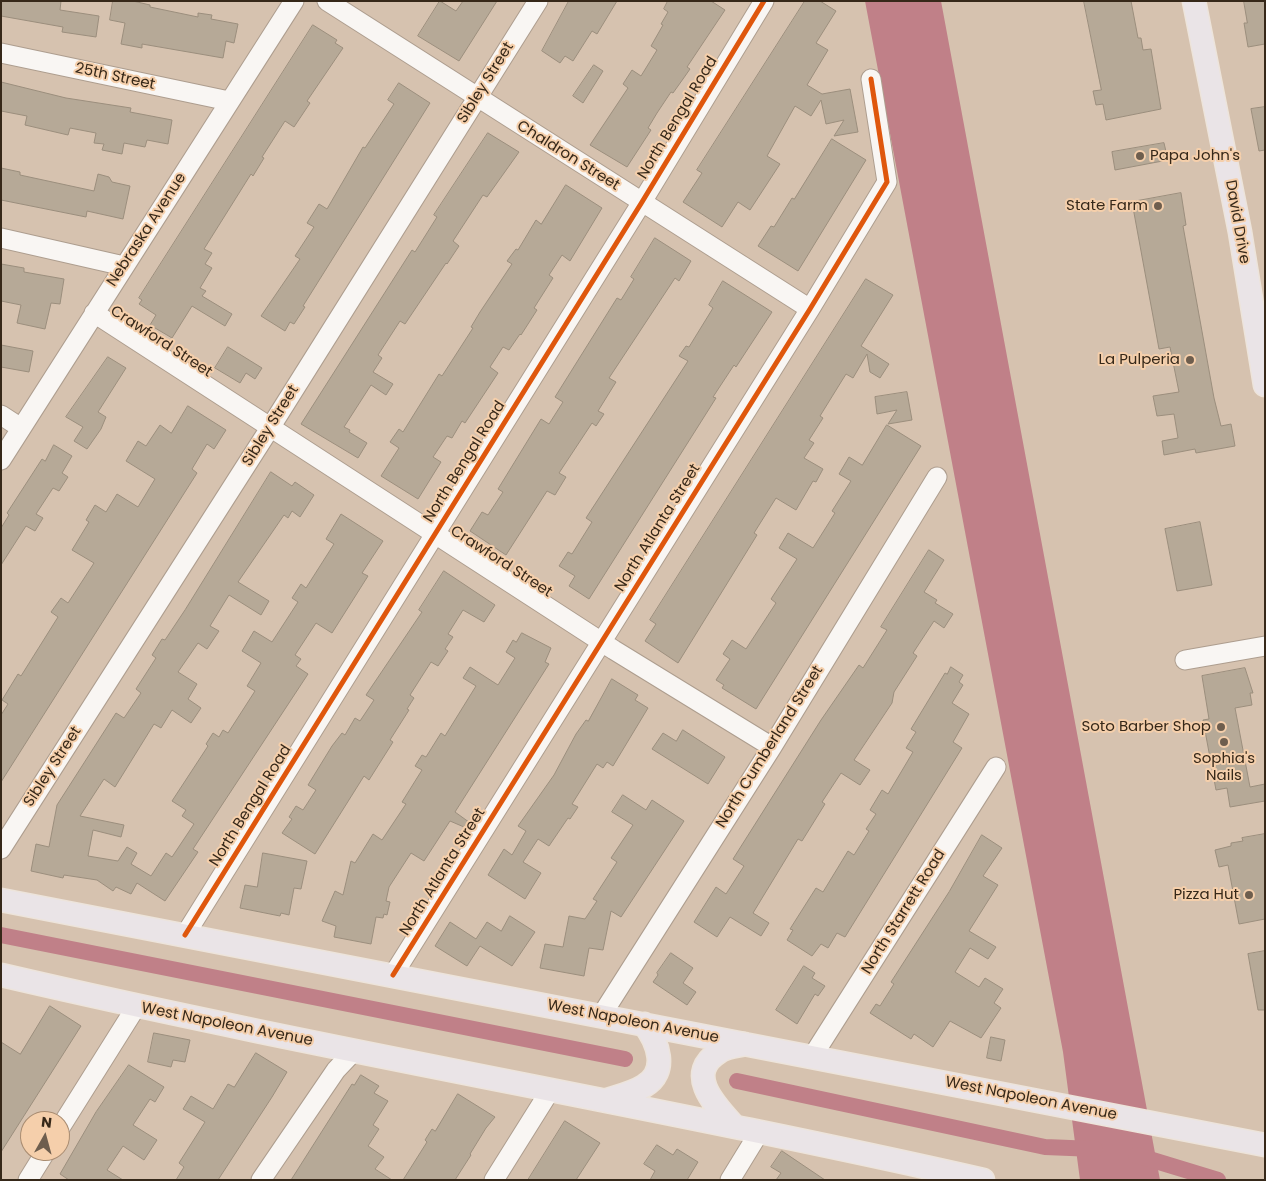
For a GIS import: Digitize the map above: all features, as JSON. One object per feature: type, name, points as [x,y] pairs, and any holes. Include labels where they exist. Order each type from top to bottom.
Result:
[{"type":"main road","name":"David Drive","points":[[1194,1],[1240,232],[1265,385]]},
{"type":"main road","name":"West Napoleon Avenue","points":[[1,900],[1265,1145]]},
{"type":"main road","name":"West Napoleon Avenue","points":[[1,975],[136,1007],[760,1131],[983,1180]]},
{"type":"main road","points":[[607,1100],[645,1086],[656,1075],[660,1063],[656,1043],[644,1024]]},
{"type":"main road","points":[[734,1126],[706,1091],[702,1075],[705,1066],[719,1051],[746,1044]]},
{"type":"street","name":"Nebraska Avenue","points":[[1,460],[294,1]]},
{"type":"street","name":"Chaldron Street","points":[[327,1],[476,98],[810,309]]},
{"type":"street","name":"Sibley Street","points":[[1,849],[270,428],[538,1]]},
{"type":"street","name":"North Bengal Road","points":[[185,935],[642,202],[764,1]]},
{"type":"street","name":"25th Street","points":[[1,53],[229,101]]},
{"type":"street","name":"North Atlanta Street","points":[[393,976],[810,309],[887,182],[871,79]]},
{"type":"street","points":[[1,238],[124,266]]},
{"type":"street","name":"Crawford Street","points":[[94,313],[602,642],[772,747]]},
{"type":"street","points":[[1,415],[21,428]]},
{"type":"street","name":"North Cumberland Street","points":[[601,1016],[772,747],[936,477]]},
{"type":"street","points":[[1185,660],[1265,646]]},
{"type":"street","name":"North Starrett Road","points":[[812,1056],[996,767]]},
{"type":"street","points":[[70,1112],[136,1007]]},
{"type":"street","points":[[261,1180],[336,1070],[356,1050]]},
{"type":"street","points":[[494,1180],[551,1089]]},
{"type":"street","points":[[730,1180],[760,1131]]},
{"type":"street","points":[[28,1180],[40,1161]]},
{"type":"shaded area","points":[[865,1],[941,1],[1160,1180],[1080,1180],[1063,1052]]},
{"type":"building","points":[[1,1],[61,1],[60,10],[99,16],[96,37],[62,32],[63,27],[1,16]]},
{"type":"building","points":[[113,1],[133,1],[150,5],[150,7],[198,17],[198,13],[212,15],[211,19],[238,24],[234,43],[226,41],[223,58],[142,44],[142,48],[121,44],[125,23],[110,20]]},
{"type":"building","points":[[440,1],[456,11],[463,1],[497,1],[459,61],[418,36]]},
{"type":"building","points":[[569,1],[617,1],[597,34],[592,31],[573,61],[565,56],[560,63],[542,51]]},
{"type":"building","points":[[668,1],[711,1],[725,10],[687,67],[690,69],[657,113],[648,128],[651,130],[627,167],[590,145],[628,88],[623,84],[632,70],[641,76],[657,50],[651,46],[668,12],[664,9]]},
{"type":"building","points":[[805,1],[820,1],[836,11],[816,43],[828,50],[807,85],[822,94],[850,89],[858,132],[834,136],[844,120],[826,124],[821,100],[811,116],[795,106],[767,156],[780,164],[750,210],[738,202],[722,227],[683,202],[702,173],[697,170]]},
{"type":"building","points":[[1084,1],[1131,1],[1138,38],[1141,38],[1143,50],[1151,49],[1161,109],[1106,120],[1103,104],[1096,105],[1093,91],[1101,90]]},
{"type":"building","points":[[1244,1],[1265,1],[1265,44],[1248,47],[1244,23],[1247,23]]},
{"type":"building","points":[[313,25],[337,40],[335,43],[343,48],[307,101],[310,103],[294,127],[285,121],[262,157],[264,158],[253,176],[251,174],[204,249],[212,253],[205,264],[212,268],[200,288],[206,291],[202,296],[232,314],[225,326],[192,306],[172,338],[150,325],[156,315],[139,304],[142,300],[139,298]]},
{"type":"building","points":[[594,65],[603,71],[583,103],[573,96]]},
{"type":"building","points":[[1,82],[66,98],[131,108],[130,112],[172,120],[168,144],[147,140],[145,147],[124,143],[122,154],[102,150],[104,144],[94,143],[96,133],[70,128],[68,135],[25,125],[27,116],[1,111]]},
{"type":"building","points":[[399,83],[430,103],[303,306],[305,307],[294,324],[290,322],[285,331],[261,316],[300,259],[295,256],[314,227],[307,223],[319,204],[327,209],[363,147],[365,148],[394,104],[388,100]]},
{"type":"building","points":[[1265,107],[1265,150],[1259,151],[1251,109]]},
{"type":"building","points":[[488,133],[519,152],[487,197],[483,195],[453,241],[459,246],[405,324],[400,321],[378,355],[382,358],[373,372],[393,384],[386,395],[371,385],[344,427],[367,443],[358,458],[301,424],[412,250],[415,252],[437,217],[434,215]]},
{"type":"building","points":[[832,139],[866,160],[798,271],[758,246],[771,226],[774,227],[792,198],[794,199]]},
{"type":"building","name":"Papa John's","points":[[1164,143],[1168,160],[1115,170],[1112,152]]},
{"type":"building","points":[[1,168],[20,172],[20,175],[94,191],[98,174],[109,177],[112,182],[130,186],[123,219],[87,211],[86,217],[1,200]]},
{"type":"building","points":[[566,185],[602,208],[570,261],[562,255],[549,275],[553,278],[534,308],[537,310],[521,335],[509,350],[503,347],[490,367],[498,373],[465,423],[462,421],[452,438],[447,436],[433,457],[441,462],[418,499],[381,476],[399,448],[390,442],[399,429],[403,432],[439,374],[442,376],[473,328],[471,327],[480,312],[512,264],[507,261],[516,249],[518,250],[536,220],[541,224]]},
{"type":"building","points":[[1181,193],[1186,225],[1183,226],[1214,398],[1221,426],[1231,424],[1235,446],[1196,453],[1195,449],[1164,455],[1162,441],[1178,438],[1174,414],[1157,416],[1153,396],[1179,392],[1170,347],[1159,349],[1132,202]]},
{"type":"building","points":[[655,238],[691,261],[679,281],[675,278],[609,378],[616,382],[598,411],[604,414],[596,426],[592,423],[559,473],[566,477],[555,495],[547,491],[506,555],[470,531],[482,512],[488,515],[503,492],[498,489],[541,419],[549,424],[563,402],[555,397],[617,298],[621,300],[634,279],[631,277]]},
{"type":"building","points":[[1,264],[24,268],[24,272],[64,279],[60,304],[51,303],[45,329],[17,323],[21,305],[1,301]]},
{"type":"building","points":[[866,279],[893,295],[861,346],[889,364],[880,378],[870,372],[867,354],[853,378],[846,374],[820,416],[823,418],[809,440],[814,443],[804,458],[823,469],[816,482],[813,481],[796,510],[776,498],[754,533],[757,535],[678,663],[645,641],[656,624],[650,620]]},
{"type":"building","points":[[723,281],[772,312],[736,367],[734,365],[713,397],[716,398],[589,599],[569,586],[575,576],[559,566],[568,552],[572,554],[592,522],[586,518],[688,361],[679,356],[686,346],[689,347],[713,308],[709,305]]},
{"type":"building","points":[[1,345],[33,351],[29,372],[1,367]]},
{"type":"building","points":[[228,347],[262,368],[255,379],[246,373],[240,383],[215,368]]},
{"type":"building","points":[[108,357],[126,368],[98,412],[106,417],[101,429],[87,449],[74,441],[83,427],[66,417]]},
{"type":"building","points":[[907,392],[912,420],[888,424],[897,410],[877,414],[875,397]]},
{"type":"building","points":[[188,406],[226,430],[214,449],[207,444],[192,469],[197,473],[1,782],[1,715],[8,704],[2,700],[18,674],[21,676],[58,617],[51,612],[61,598],[68,603],[94,563],[72,550],[89,522],[86,520],[95,505],[106,512],[117,494],[138,507],[155,479],[126,461],[138,441],[146,446],[160,425],[171,433]]},
{"type":"building","points":[[887,425],[921,446],[756,709],[722,688],[724,685],[716,680],[730,659],[723,654],[732,640],[746,649],[776,603],[771,599],[797,559],[779,548],[788,533],[813,548],[835,513],[832,511],[851,481],[839,474],[849,457],[862,465]]},
{"type":"building","points":[[54,445],[72,456],[62,473],[68,477],[59,491],[53,488],[36,514],[43,518],[35,531],[26,526],[1,565],[1,528],[9,515],[7,513],[42,459],[45,461]]},
{"type":"building","points":[[271,472],[292,486],[295,482],[314,495],[300,517],[292,511],[288,518],[284,515],[238,582],[269,601],[261,615],[229,595],[210,626],[219,631],[207,649],[198,643],[178,672],[197,684],[188,699],[201,708],[191,723],[172,710],[161,728],[154,724],[115,787],[104,779],[80,816],[124,825],[121,837],[93,830],[88,856],[118,861],[127,847],[137,853],[131,864],[151,876],[166,853],[172,857],[194,824],[182,816],[186,810],[172,801],[208,746],[206,744],[213,733],[219,737],[223,730],[228,733],[255,691],[247,686],[261,663],[242,651],[254,631],[272,642],[298,602],[292,598],[301,584],[306,588],[334,544],[326,539],[341,514],[383,541],[362,573],[368,576],[332,633],[316,623],[295,655],[301,659],[296,666],[308,674],[193,849],[198,852],[165,901],[137,883],[131,894],[116,887],[113,891],[97,880],[64,875],[63,878],[31,871],[36,844],[49,847],[57,805],[116,713],[124,718],[141,693],[136,689],[156,658],[152,655],[162,639],[165,640],[185,610]]},
{"type":"building","points":[[1200,522],[1212,585],[1177,591],[1165,529]]},
{"type":"building","points":[[929,550],[944,560],[924,592],[937,600],[935,603],[953,614],[944,628],[934,621],[913,653],[917,656],[894,692],[892,703],[854,760],[870,770],[860,785],[841,773],[822,802],[825,804],[802,841],[798,839],[753,913],[769,923],[761,936],[730,917],[717,937],[694,922],[716,887],[726,894],[744,866],[733,859],[821,720],[859,665],[863,668],[887,630],[881,627]]},
{"type":"building","points":[[444,571],[495,605],[484,622],[463,610],[448,634],[453,637],[445,649],[448,651],[438,666],[431,662],[410,695],[414,698],[407,709],[409,710],[390,740],[393,742],[369,780],[364,776],[315,854],[282,833],[292,819],[289,817],[296,806],[303,810],[316,790],[308,785],[332,746],[342,733],[345,735],[355,718],[360,721],[374,700],[366,695],[422,612],[419,610]]},
{"type":"building","points":[[522,633],[551,648],[545,662],[549,664],[455,812],[473,825],[471,830],[450,821],[424,861],[411,853],[389,887],[386,901],[390,902],[387,915],[384,914],[383,918],[376,917],[371,944],[334,937],[336,926],[322,921],[335,891],[343,895],[351,861],[355,863],[373,834],[382,840],[406,804],[402,802],[422,770],[415,766],[422,755],[426,757],[441,733],[445,736],[476,686],[463,678],[470,667],[498,685],[515,658],[506,652],[513,640],[516,642]]},
{"type":"building","points":[[951,667],[963,675],[959,682],[963,685],[952,703],[969,714],[953,742],[962,748],[845,937],[837,933],[828,948],[821,944],[812,956],[787,940],[793,930],[790,929],[816,888],[823,892],[848,851],[854,855],[869,831],[866,829],[876,814],[870,810],[882,790],[888,794],[913,752],[906,748],[916,732],[911,729],[945,673],[947,674]]},
{"type":"building","points":[[1245,668],[1253,693],[1250,693],[1252,705],[1235,708],[1250,787],[1265,784],[1265,801],[1230,807],[1227,788],[1216,790],[1203,720],[1209,719],[1202,676]]},
{"type":"building","points":[[612,679],[638,695],[635,700],[648,708],[613,766],[607,762],[603,768],[597,764],[572,804],[578,807],[549,846],[538,839],[523,862],[541,873],[525,899],[488,875],[504,849],[512,855],[526,831],[518,826],[554,775],[576,734],[586,720],[588,721]]},
{"type":"building","points":[[683,730],[725,757],[708,784],[652,749],[663,733],[676,741]]},
{"type":"building","points":[[623,795],[646,810],[652,800],[684,821],[621,917],[611,911],[603,950],[589,948],[584,976],[540,968],[545,944],[563,947],[569,916],[585,919],[597,901],[593,899],[617,862],[611,858],[633,825],[612,812]]},
{"type":"building","points":[[1265,834],[1265,919],[1239,924],[1228,865],[1219,867],[1215,850],[1231,846],[1231,843],[1243,841],[1242,838]]},
{"type":"building","points":[[982,835],[1002,848],[983,876],[998,885],[969,931],[996,947],[988,959],[970,948],[955,972],[979,987],[985,978],[1003,989],[994,1003],[1001,1008],[981,1038],[950,1021],[933,1047],[914,1034],[911,1039],[870,1013],[876,1004],[880,1006],[894,984],[891,982],[949,892]]},
{"type":"building","points":[[263,853],[307,861],[301,889],[294,888],[289,915],[281,913],[280,916],[240,908],[245,885],[257,887]]},
{"type":"building","points":[[510,916],[535,932],[512,966],[480,946],[467,966],[435,946],[450,922],[476,939],[487,922],[501,931]]},
{"type":"building","points":[[1265,951],[1265,1010],[1258,1010],[1248,954]]},
{"type":"building","points":[[671,953],[693,968],[683,983],[696,992],[687,1005],[653,982]]},
{"type":"building","points":[[804,966],[815,973],[812,978],[825,986],[818,996],[815,994],[797,1024],[776,1010]]},
{"type":"building","points":[[50,1006],[81,1026],[27,1111],[20,1111],[20,1122],[1,1152],[1,1042],[20,1054]]},
{"type":"building","points":[[154,1033],[190,1040],[185,1062],[173,1060],[171,1067],[148,1062]]},
{"type":"building","points":[[991,1037],[1005,1040],[1001,1061],[987,1058]]},
{"type":"building","points":[[256,1053],[287,1072],[272,1097],[218,1180],[176,1180],[184,1167],[179,1163],[205,1122],[183,1109],[191,1096],[213,1109],[228,1084],[234,1087]]},
{"type":"building","points":[[129,1065],[164,1087],[155,1102],[150,1099],[133,1125],[157,1140],[144,1160],[123,1146],[107,1170],[123,1180],[69,1180],[60,1174],[68,1161],[70,1161],[70,1157],[96,1112]]},
{"type":"building","points":[[361,1075],[379,1086],[374,1093],[388,1101],[373,1125],[379,1129],[368,1146],[384,1157],[375,1169],[392,1180],[291,1180],[352,1084],[354,1085]]},
{"type":"building","points":[[458,1094],[495,1117],[486,1128],[471,1155],[455,1180],[403,1180],[427,1142],[425,1140],[432,1129],[435,1131]]},
{"type":"building","points":[[565,1121],[600,1143],[576,1180],[528,1180]]},
{"type":"building","points":[[657,1145],[673,1155],[677,1149],[698,1162],[687,1180],[650,1180],[655,1171],[644,1164]]},
{"type":"building","points":[[782,1151],[825,1180],[776,1180],[781,1173],[771,1167]]},
{"type":"waterway","points":[[1,935],[625,1059]]},
{"type":"waterway","points":[[737,1081],[1045,1147],[1095,1149]]},
{"type":"waterway","points":[[1136,1155],[1218,1180]]},
{"type":"cycle path","points":[[185,935],[642,202],[764,1]]},
{"type":"cycle path","points":[[393,975],[810,309],[887,182],[871,79]]},
{"type":"place","name":"Papa John's","points":[[1140,156]]},
{"type":"place","name":"State Farm","points":[[1158,206]]},
{"type":"place","name":"La Pulperia","points":[[1190,360]]},
{"type":"place","name":"Soto Barber Shop","points":[[1221,727]]},
{"type":"place","name":"Sophia's Nails","points":[[1224,742]]},
{"type":"place","name":"Pizza Hut","points":[[1249,895]]}]
